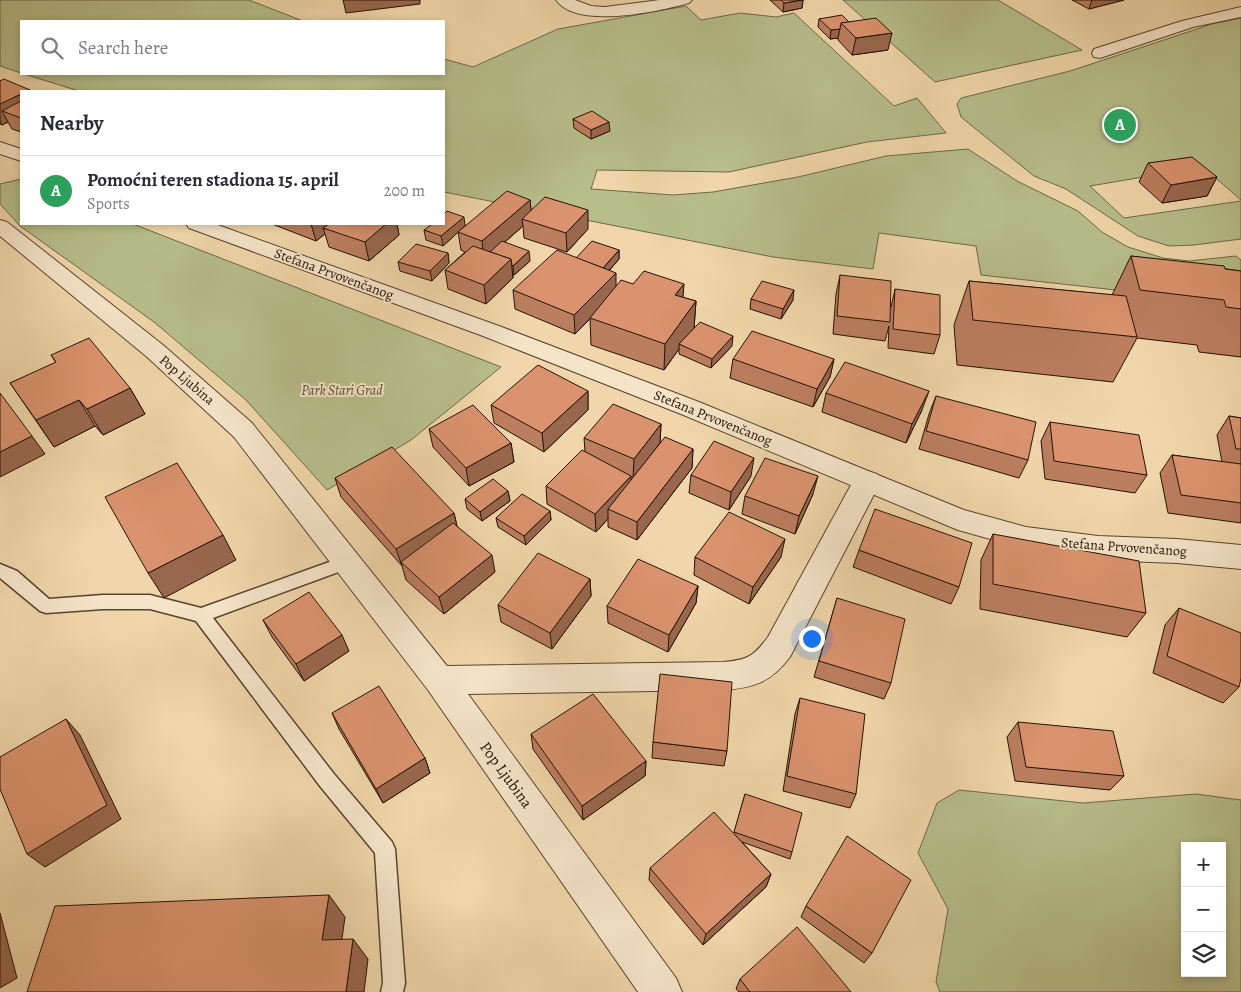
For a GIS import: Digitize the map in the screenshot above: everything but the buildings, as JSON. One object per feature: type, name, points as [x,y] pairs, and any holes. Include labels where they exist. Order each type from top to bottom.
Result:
[{"type":"street","points":[[564,0],[570,6],[598,12],[684,0]]},
{"type":"street","points":[[1100,52],[1170,28],[1216,16],[1241,12]]},
{"type":"street","points":[[0,148],[20,156]]},
{"type":"street","points":[[0,168],[20,160]]},
{"type":"street","name":"Stefana Prvovenčanog","points":[[199,225],[491,331],[690,408],[958,519],[1026,538],[1098,548],[1177,551],[1241,557]]},
{"type":"street","name":"Pop Ljubina","points":[[0,226],[98,303],[243,430],[439,680],[662,992]]},
{"type":"street","points":[[439,680],[713,676],[752,673],[767,664],[779,647],[867,481]]},
{"type":"lane","points":[[0,571],[11,576],[46,606],[102,602],[150,602],[201,616],[346,562]]},
{"type":"lane","points":[[201,616],[327,780],[386,850],[394,983],[392,992]]},
{"type":"green space","points":[[0,0],[249,0],[300,20],[20,20],[20,73],[0,66]]},
{"type":"green space","points":[[843,0],[998,0],[1082,50],[935,82]]},
{"type":"green space","points":[[686,6],[701,20],[740,13],[776,17],[794,13],[894,106],[917,98],[946,133],[867,142],[729,172],[597,170],[591,189],[673,195],[713,192],[798,177],[886,156],[968,149],[1017,181],[1078,211],[1102,232],[1128,247],[1163,258],[1189,261],[1236,256],[1241,260],[1241,304],[981,275],[976,246],[879,233],[873,269],[773,257],[445,192],[445,90],[76,90],[27,75],[445,75],[445,59],[473,67],[558,29]]},
{"type":"green space","points":[[1241,18],[1241,200],[1203,167],[1090,186],[1124,218],[1241,201],[1241,239],[1169,246],[1138,236],[1066,189],[1034,176],[961,117],[957,104],[961,98],[1070,71],[1212,24]]},
{"type":"green space","name":"Park Stari Grad","points":[[20,179],[20,225],[136,225],[501,367],[411,440],[327,490],[246,400],[154,322],[20,226],[0,204],[0,184]]},
{"type":"green space","points":[[959,790],[1083,803],[1196,794],[1241,800],[1241,992],[940,992],[936,982],[948,909],[918,853],[937,803]]},
{"type":"place","name":"Pomoćni teren stadiona 15. april","points":[[1120,125]]}]
